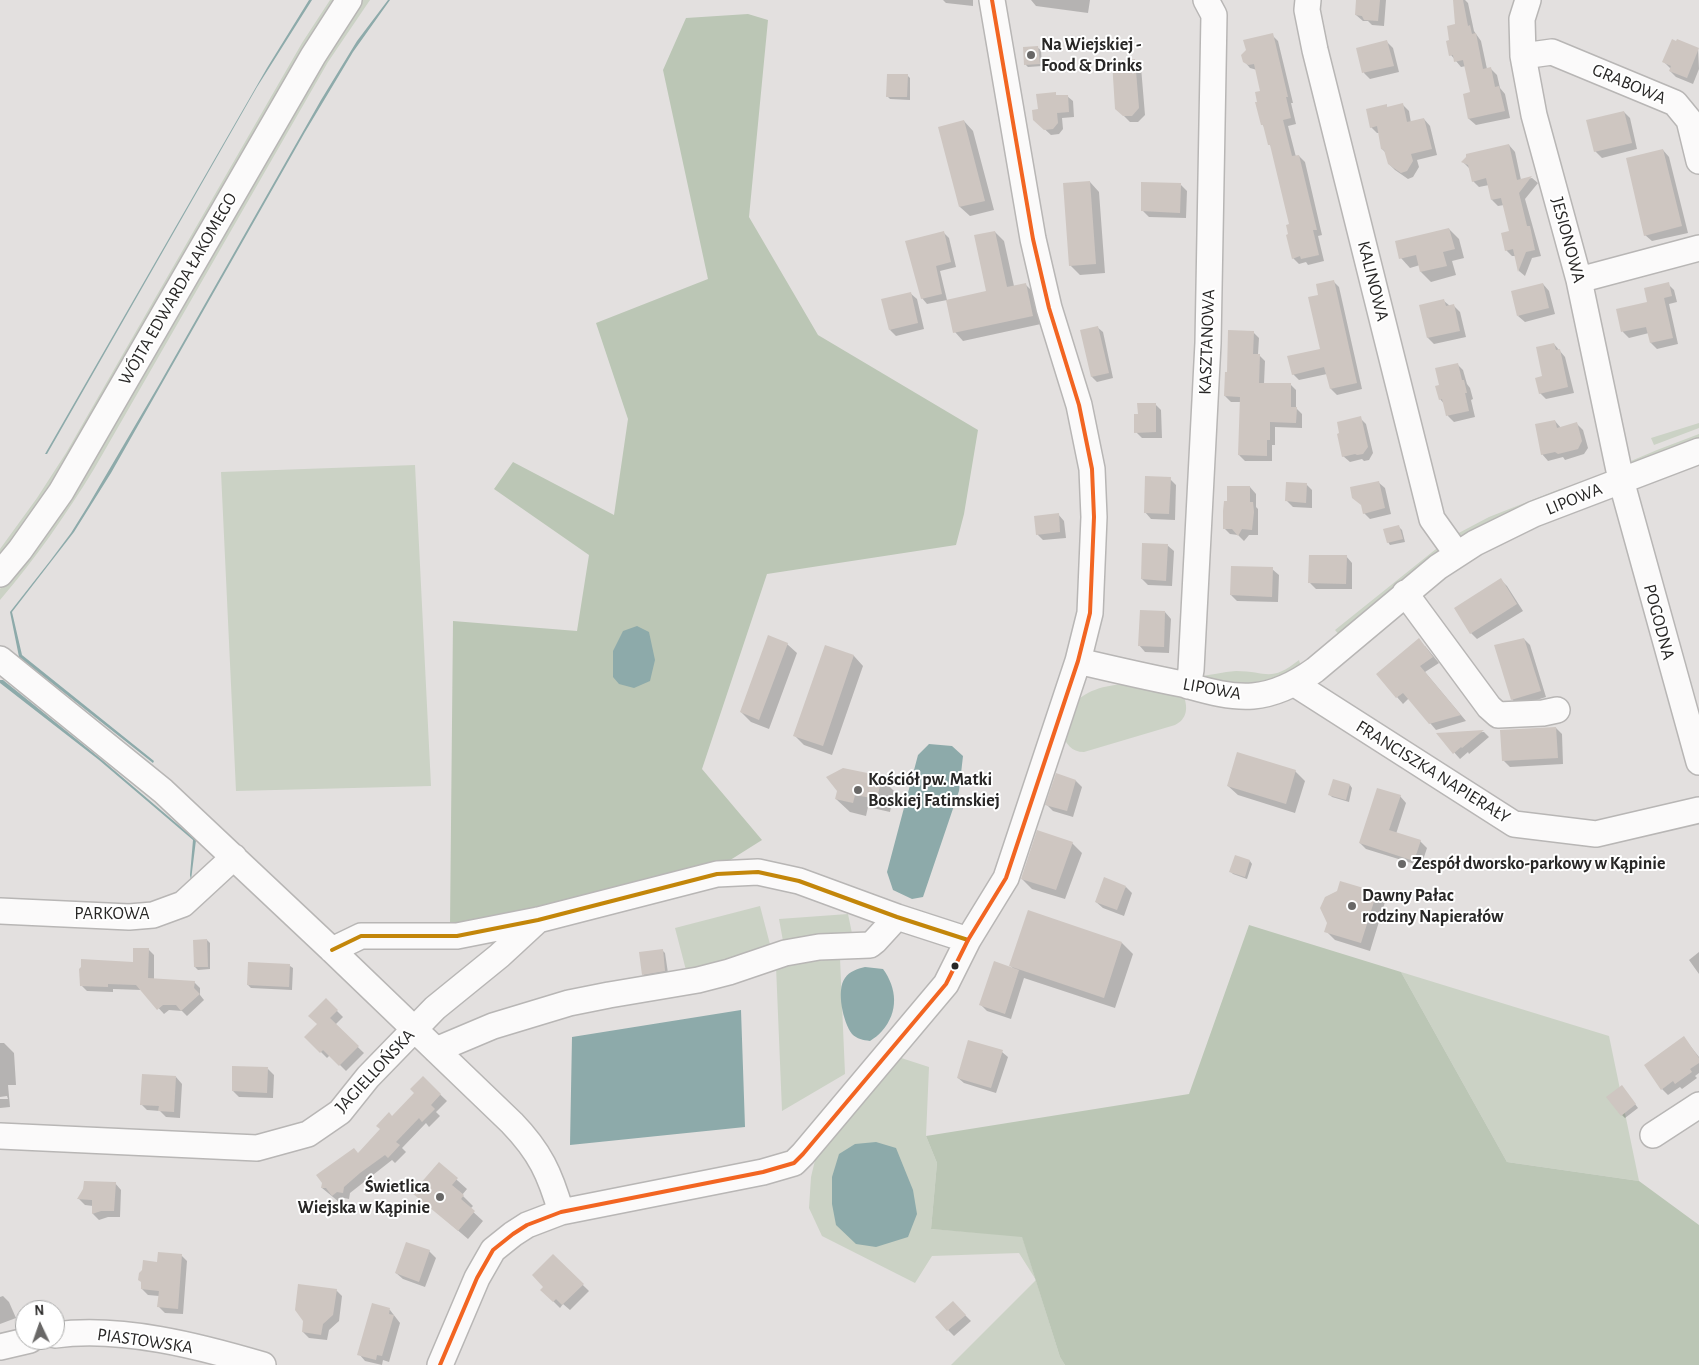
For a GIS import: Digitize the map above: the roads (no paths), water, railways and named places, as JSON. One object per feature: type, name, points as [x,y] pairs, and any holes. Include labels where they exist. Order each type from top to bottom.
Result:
[{"type":"street","name":"WÓJTA EDWARDA ŁAKOMEGO","points":[[0,574],[20,550],[61,492],[312,56],[349,0]]},
{"type":"street","points":[[440,1365],[477,1278],[493,1250],[528,1225],[562,1212],[763,1172],[794,1163],[946,984],[968,940],[1006,878],[1078,661],[1090,613],[1094,517],[1092,469],[1078,405],[1049,308],[1033,239],[992,0]]},
{"type":"street","name":"KASZTANOWA","points":[[1188,686],[1191,670],[1208,343],[1214,15],[1206,0]]},
{"type":"street","name":"KALINOWA","points":[[1308,0],[1307,10],[1316,50],[1432,519],[1457,554]]},
{"type":"street","name":"JESIONOWA","points":[[1528,0],[1522,19],[1523,56],[1534,115],[1579,280],[1621,480]]},
{"type":"street","name":"GRABOWA","points":[[1523,56],[1552,52],[1675,103],[1689,120],[1699,161]]},
{"type":"street","points":[[1579,280],[1699,248]]},
{"type":"street","name":"LIPOWA","points":[[1078,661],[1239,696],[1266,694],[1295,684],[1322,664],[1405,593],[1457,554],[1516,522],[1699,451]]},
{"type":"street","name":"POGODNA","points":[[1621,480],[1699,762]]},
{"type":"street","points":[[1405,593],[1489,708],[1498,715],[1557,710]]},
{"type":"street","points":[[0,660],[163,791],[512,1123],[532,1145],[548,1172],[562,1212]]},
{"type":"street","name":"FRANCISZKA NAPIERAŁY","points":[[1295,684],[1514,824],[1596,834],[1699,810]]},
{"type":"street","name":"PARKOWA","points":[[0,912],[129,917],[153,915],[183,904],[234,857]]},
{"type":"street","points":[[332,950],[361,936],[456,936],[538,920],[717,874],[758,872],[799,881],[897,917],[968,940]]},
{"type":"street","points":[[436,1050],[493,1026],[569,1003],[599,996],[698,980],[729,972],[785,953],[819,947],[870,944],[897,917]]},
{"type":"street","name":"JAGIELLOŃSKA","points":[[0,1136],[257,1148],[308,1134],[340,1112],[368,1077],[450,994],[499,956],[538,920]]},
{"type":"street","points":[[1653,1136],[1699,1105]]},
{"type":"street","name":"PIASTOWSKA","points":[[65,1335],[97,1333],[138,1337],[232,1361],[263,1365]]},
{"type":"street","points":[[0,1347],[15,1344]]},
{"type":"water","points":[[309,0],[312,0],[257,87],[47,454],[45,454],[267,68]]},
{"type":"water","points":[[388,0],[390,0],[353,52],[305,132],[111,473],[74,532],[12,612],[22,655],[154,761],[153,763],[19,657],[10,612],[71,533],[89,504],[321,100],[357,41]]},
{"type":"water","points":[[637,626],[649,632],[655,660],[650,681],[634,688],[619,684],[613,677],[613,651],[623,631]]},
{"type":"water","points":[[0,680],[3,680],[101,759],[196,840],[191,880],[193,840],[99,760],[0,683]]},
{"type":"water","points":[[929,744],[952,746],[963,756],[959,791],[923,897],[912,899],[893,890],[887,872],[918,755]]},
{"type":"water","points":[[865,967],[883,969],[891,984],[894,1000],[891,1016],[887,1024],[870,1041],[863,1040],[852,1034],[843,1014],[841,998],[842,983],[845,978],[851,972]]},
{"type":"water","points":[[741,1010],[745,1127],[570,1145],[572,1037]]},
{"type":"water","points":[[876,1142],[896,1148],[913,1190],[917,1214],[908,1237],[876,1247],[856,1244],[836,1225],[832,1204],[832,1177],[839,1154],[855,1144]]},
{"type":"place","name":"Na Wiejskiej - Food & Drinks","points":[[1031,55]]},
{"type":"place","name":"Kościół pw. Matki Boskiej Fatimskiej","points":[[858,790]]},
{"type":"place","name":"Zespół dworsko-parkowy w Kąpinie","points":[[1402,864]]},
{"type":"place","name":"Dawny Pałac rodziny Napierałów","points":[[1352,906]]},
{"type":"place","name":"Świetlica Wiejska w Kąpinie","points":[[440,1197]]}]
